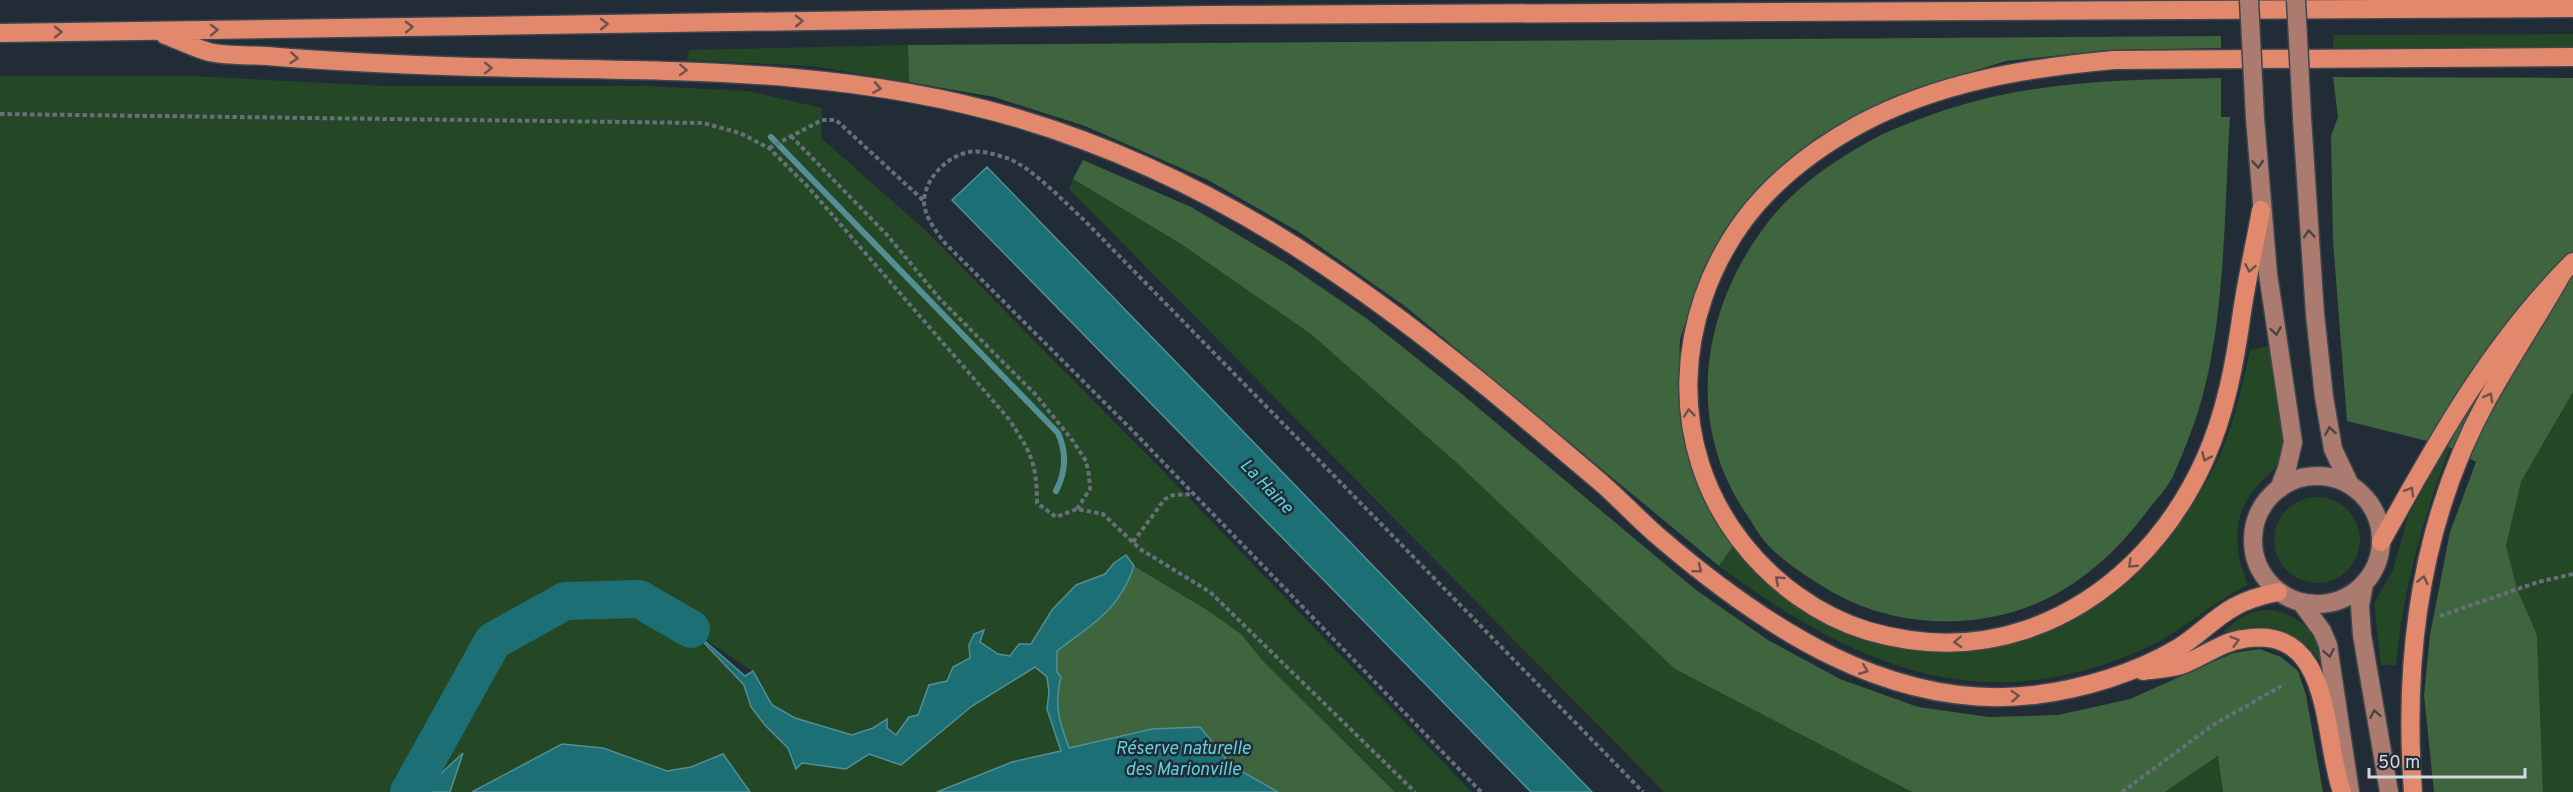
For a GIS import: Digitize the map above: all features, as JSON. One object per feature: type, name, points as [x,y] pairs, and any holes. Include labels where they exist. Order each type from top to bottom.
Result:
[{"type":"highway","points":[[0,33],[1219,15],[2573,8]]},
{"type":"highway","points":[[155,31],[209,52],[493,68],[738,72],[804,78],[945,100],[1021,119],[1120,154],[1173,178],[1233,210],[1352,284],[1415,331],[1554,443],[1623,501],[1653,532],[1712,580],[1775,624],[1825,652],[1878,676],[1915,687],[1955,694],[1993,697],[2034,695],[2072,688],[2110,677],[2173,651],[2239,604],[2278,591]]},
{"type":"highway","points":[[2261,210],[2232,375],[2214,438],[2205,460],[2180,507],[2138,559],[2103,591],[2066,613],[2020,632],[1972,642],[1928,642],[1882,635],[1857,627],[1797,596],[1768,571],[1730,527],[1709,490],[1692,434],[1687,391],[1691,344],[1706,289],[1728,246],[1760,201],[1809,156],[1861,123],[1920,97],[1982,78],[2058,65],[2114,60],[2573,57]]},
{"type":"highway","points":[[2381,542],[2463,400],[2491,358],[2521,318],[2568,267]]},
{"type":"highway","points":[[2414,792],[2410,730],[2413,637],[2421,586],[2436,527],[2455,471],[2488,398],[2568,267]]},
{"type":"highway","points":[[2110,677],[2182,665],[2223,645],[2243,639],[2266,638],[2289,646],[2309,666],[2316,680],[2325,708],[2342,792]]},
{"type":"main road","points":[[2249,0],[2261,210],[2275,326],[2293,442],[2279,489]]},
{"type":"main road","points":[[2296,0],[2315,314],[2333,449],[2350,485]]},
{"type":"main road","points":[[2364,584],[2345,598],[2332,603],[2301,602],[2278,591],[2264,577],[2254,552],[2253,536],[2262,506],[2279,489],[2292,481],[2314,476],[2329,477],[2350,485],[2368,500],[2376,514],[2381,542],[2377,563],[2364,584],[2360,606],[2362,635],[2389,792]]},
{"type":"main road","points":[[2301,602],[2322,631],[2328,645],[2350,792]]},
{"type":"path","points":[[0,114],[703,123],[740,133],[769,148],[809,188],[1008,418],[1029,448],[1037,474],[1037,503],[1056,517],[1077,508],[1090,489],[1086,461],[1073,441],[1035,394],[940,299],[888,236],[791,136]]},
{"type":"path","points":[[769,148],[822,120],[836,120],[924,201]]},
{"type":"path","points":[[1481,792],[1194,494],[944,242],[929,219],[924,201],[929,182],[938,170],[962,154],[983,152],[1010,159],[1034,176],[1085,221],[1643,792]]},
{"type":"path","points":[[1133,542],[1165,499],[1173,495],[1194,494]]},
{"type":"path","points":[[1077,508],[1103,514],[1140,549],[1210,592],[1415,792]]},
{"type":"path","points":[[2440,616],[2538,582],[2573,574]]},
{"type":"path","points":[[2122,792],[2213,725],[2285,684]]},
{"type":"green space","points":[[2573,34],[2573,47],[2333,48],[2333,35]]},
{"type":"green space","points":[[2221,36],[2221,48],[2106,50],[2006,61],[1894,96],[1816,138],[1768,180],[1723,232],[1698,285],[1680,339],[1678,395],[1685,444],[1703,498],[1733,546],[1719,566],[1406,307],[1299,232],[1208,180],[1085,126],[994,97],[909,82],[908,45]]},
{"type":"green space","points":[[908,45],[909,82],[811,66],[687,60],[689,50]]},
{"type":"green space","points":[[0,76],[191,76],[386,86],[646,86],[748,91],[822,108],[821,138],[924,229],[1165,473],[1472,792],[1395,792],[1263,661],[1241,634],[1207,610],[1134,566],[1126,555],[1102,576],[1075,586],[1059,603],[1035,637],[1018,653],[1009,656],[997,654],[980,642],[983,630],[969,645],[970,658],[953,667],[948,681],[929,685],[918,715],[909,717],[896,735],[887,728],[886,720],[873,728],[852,735],[839,732],[809,741],[787,704],[795,718],[772,706],[752,671],[694,632],[744,685],[751,707],[802,763],[846,769],[869,753],[901,765],[965,712],[1017,677],[1035,667],[1047,677],[1049,692],[1047,709],[1061,751],[1012,762],[937,792],[750,792],[723,755],[691,767],[667,771],[603,748],[562,744],[472,792],[450,792],[462,754],[420,792],[0,792]]},
{"type":"green space","points":[[2333,77],[2573,78],[2573,392],[2521,482],[2506,546],[2517,589],[2537,635],[2543,792],[2434,792],[2424,695],[2430,635],[2450,532],[2476,462],[2447,446],[2347,421],[2333,241],[2331,136],[2338,117]]},
{"type":"green space","points":[[2221,78],[2221,117],[2230,117],[2219,304],[2207,377],[2195,420],[2173,476],[2121,543],[2073,584],[2036,604],[1992,617],[1944,621],[1895,616],[1849,600],[1803,574],[1773,550],[1763,540],[1726,478],[1713,439],[1708,399],[1710,358],[1718,319],[1733,280],[1753,244],[1778,210],[1813,178],[1853,150],[1890,131],[1958,106],[2032,89],[2069,85]]},
{"type":"green space","points":[[1083,160],[1191,207],[1287,264],[1366,318],[1463,395],[1696,590],[1768,640],[1840,679],[1918,707],[1989,717],[2058,715],[2130,699],[2233,653],[2260,649],[2281,657],[2298,671],[2306,695],[2323,792],[2223,792],[2218,756],[2165,792],[1912,792],[1675,669],[1459,465],[1312,335],[1181,244],[1073,179]]},
{"type":"green space","points":[[1073,179],[1181,244],[1312,335],[1459,465],[1797,731],[1912,792],[1664,792],[1069,189]]},
{"type":"green space","points":[[2268,346],[2282,414],[2284,441],[2279,462],[2249,497],[2239,521],[2238,546],[2248,585],[2222,599],[2174,633],[2148,647],[2088,669],[2030,681],[1975,681],[1923,673],[1871,656],[1820,632],[1770,602],[1719,566],[1733,546],[1770,586],[1796,607],[1851,635],[1895,647],[1945,652],[1992,648],[2037,636],[2078,616],[2116,590],[2151,558],[2181,521],[2208,479],[2223,449],[2239,400],[2250,350]]},
{"type":"green space","points":[[2573,392],[2573,792],[2543,792],[2537,635],[2516,589],[2506,546],[2521,482]]},
{"type":"green space","points":[[2447,446],[2450,448],[2431,500],[2409,582],[2396,665],[2381,665],[2374,603],[2393,570],[2408,516]]},
{"type":"green space","points":[[2317,497],[2341,504],[2353,516],[2360,540],[2353,564],[2341,576],[2317,583],[2293,576],[2281,564],[2274,540],[2281,516],[2293,504]]},
{"type":"green space","points":[[1134,566],[1207,610],[1241,634],[1263,661],[1395,792],[1278,792],[1232,766],[1200,727],[1152,729],[1069,748],[1057,706],[1061,677],[1057,673],[1056,651],[1092,624],[1112,605],[1128,581]]},
{"type":"green space","points":[[2271,610],[2291,616],[2306,628],[2312,635],[2320,653],[2322,664],[2308,646],[2282,630],[2250,627],[2223,632],[2244,616],[2257,611]]},
{"type":"green space","points":[[2219,756],[2223,792],[2165,792]]},
{"type":"water","name":"La Haine","points":[[987,167],[1592,792],[1531,792],[952,200]]},
{"type":"water","name":"Réserve naturelle des Marionville","points":[[1126,555],[1134,566],[1121,594],[1093,624],[1057,651],[1057,672],[1061,677],[1058,697],[1059,713],[1069,748],[1152,729],[1200,727],[1232,766],[1278,792],[937,792],[1012,762],[1061,751],[1047,709],[1049,692],[1047,677],[1035,667],[972,706],[901,765],[869,754],[846,769],[802,763],[796,769],[788,748],[751,707],[744,685],[691,629],[745,676],[753,671],[772,705],[795,718],[852,735],[873,728],[887,719],[887,728],[896,735],[909,717],[918,715],[929,685],[947,681],[953,667],[970,658],[969,645],[974,634],[984,630],[980,642],[998,654],[1010,656],[1019,644],[1031,644],[1052,610],[1076,585],[1105,574],[1114,563]]},
{"type":"water","points":[[562,744],[603,748],[667,771],[691,767],[723,754],[750,792],[472,792]]},
{"type":"water","points":[[463,753],[450,792],[421,792]]},
{"type":"waterway","points":[[771,137],[1058,433],[1063,448],[1064,462],[1062,477],[1056,491]]},
{"type":"waterway","points":[[409,792],[493,641],[565,601],[639,599],[691,629]]}]
